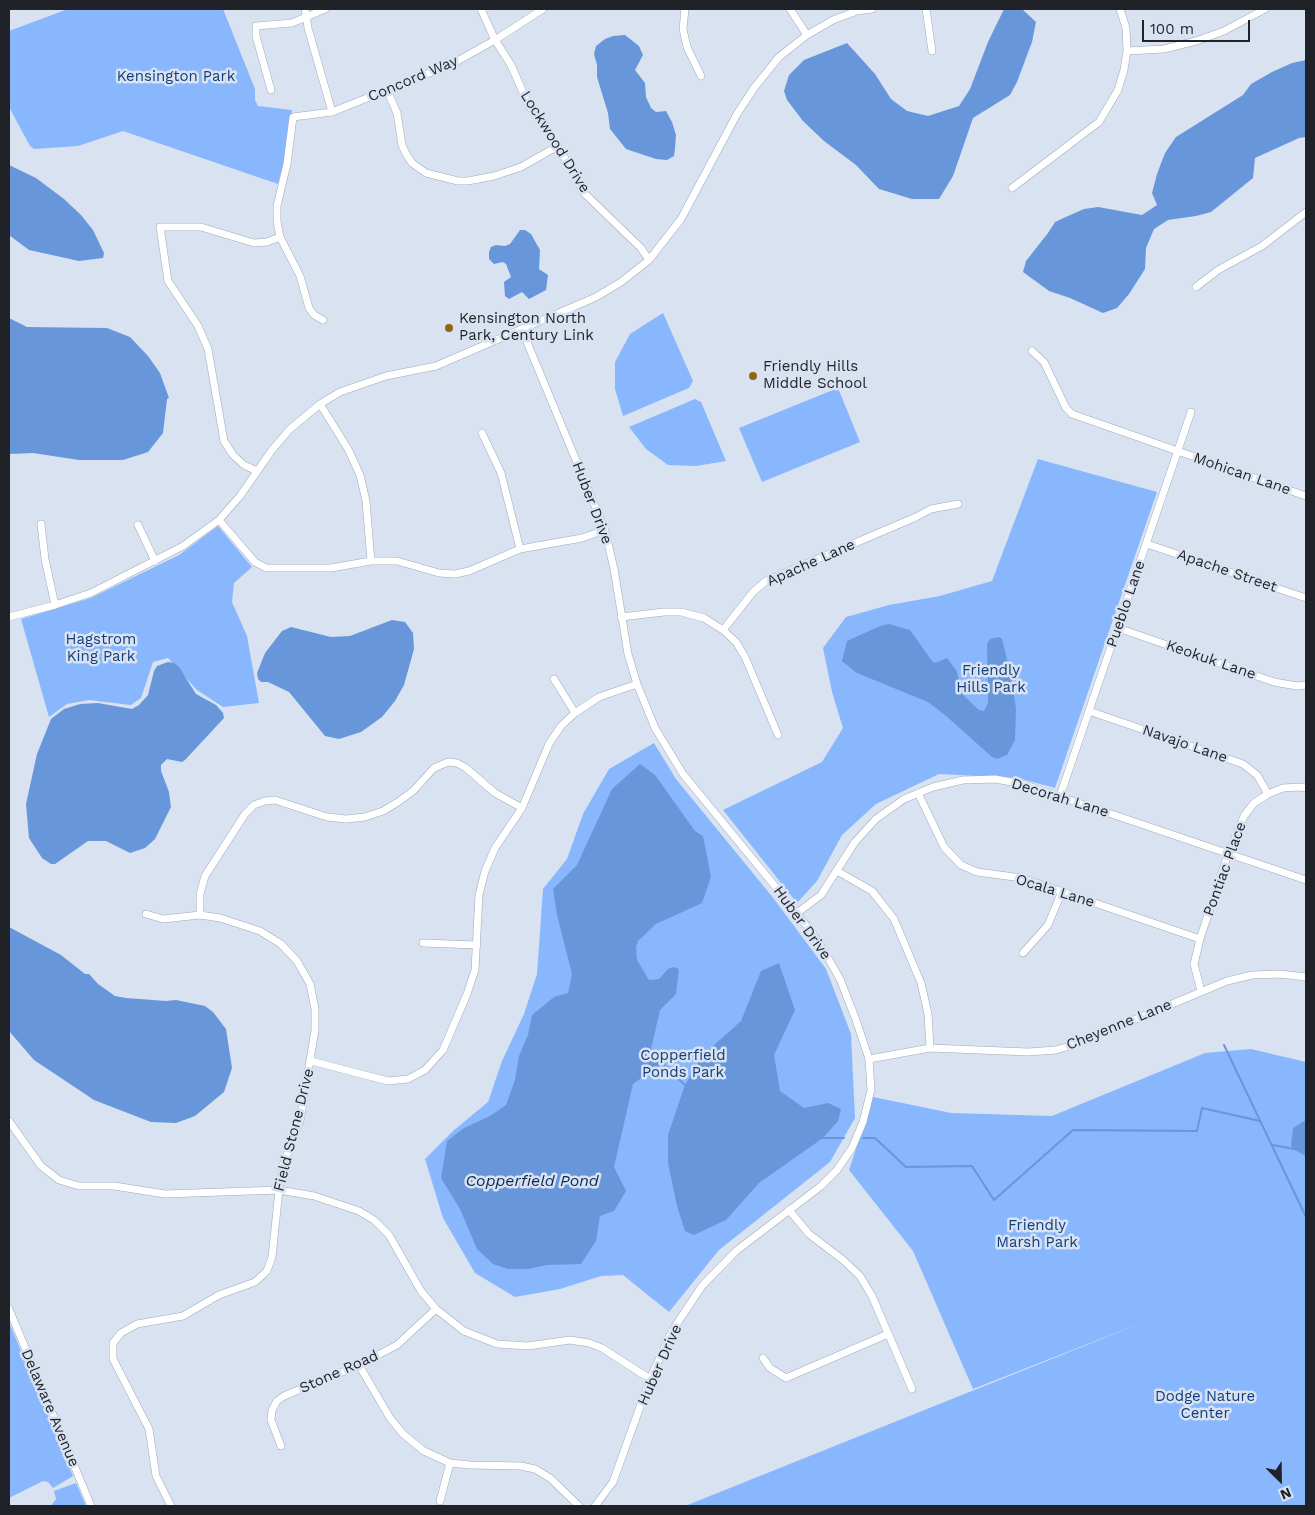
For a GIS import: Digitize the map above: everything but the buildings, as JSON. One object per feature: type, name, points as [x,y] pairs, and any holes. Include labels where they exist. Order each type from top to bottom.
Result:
[{"type":"street","points":[[271,90],[256,36],[256,26],[292,23],[306,13],[325,9]]},
{"type":"street","name":"Lockwood Drive","points":[[481,9],[495,40],[511,64],[529,106],[558,146],[584,193],[641,248],[649,260]]},
{"type":"street","name":"Concord Way","points":[[280,237],[277,206],[287,164],[293,117],[332,112],[452,64],[495,40],[542,9]]},
{"type":"street","points":[[685,9],[683,29],[700,76]]},
{"type":"street","points":[[790,9],[807,35]]},
{"type":"street","points":[[9,617],[91,593],[184,546],[219,520],[240,496],[272,450],[289,430],[320,404],[340,392],[386,376],[436,366],[596,298],[621,282],[649,260],[681,219],[737,114],[754,88],[780,57],[807,35],[832,20],[857,11],[872,9]]},
{"type":"street","points":[[926,9],[932,51]]},
{"type":"street","points":[[1012,188],[1099,122],[1118,90],[1124,70],[1127,51],[1126,28],[1120,9]]},
{"type":"street","points":[[1127,51],[1164,49],[1196,41],[1224,31],[1265,9]]},
{"type":"street","points":[[306,13],[332,112]]},
{"type":"street","points":[[387,90],[397,113],[402,146],[418,168],[426,172],[458,181],[494,176],[521,167],[558,146]]},
{"type":"street","points":[[1196,287],[1218,270],[1262,246],[1306,212]]},
{"type":"street","points":[[257,471],[244,465],[233,455],[224,441],[208,349],[198,326],[168,281],[160,227],[201,228],[254,243],[267,242],[280,237],[300,276],[309,308],[314,315],[323,320]]},
{"type":"street","name":"Huber Drive","points":[[522,330],[605,530],[614,569],[628,654],[637,684],[655,728],[683,774],[798,913],[820,944],[840,979],[856,1020],[869,1059],[871,1090],[863,1122],[852,1148],[832,1175],[821,1186],[736,1251],[702,1286],[672,1331],[650,1379],[613,1482],[595,1506]]},
{"type":"street","name":"Mohican Lane","points":[[1032,351],[1044,362],[1066,408],[1072,414],[1306,496]]},
{"type":"street","points":[[320,404],[348,449],[360,476],[366,501],[371,561]]},
{"type":"street","name":"Pueblo Lane","points":[[1060,796],[1191,412]]},
{"type":"street","points":[[482,433],[501,473],[520,549]]},
{"type":"street","name":"Apache Lane","points":[[724,630],[753,592],[766,581],[931,509],[958,504]]},
{"type":"street","points":[[219,520],[255,562],[266,568],[331,568],[371,561],[397,561],[439,573],[455,574],[469,571],[520,549],[582,538],[605,530]]},
{"type":"street","points":[[41,524],[45,560],[55,605]]},
{"type":"street","points":[[138,525],[155,560]]},
{"type":"street","name":"Apache Street","points":[[1147,544],[1306,598]]},
{"type":"street","points":[[621,617],[681,612],[704,618],[724,630],[736,642],[745,657],[778,735]]},
{"type":"street","name":"Keokuk Lane","points":[[1118,628],[1274,682],[1297,686],[1306,685]]},
{"type":"street","points":[[554,679],[575,713]]},
{"type":"street","points":[[311,1061],[388,1081],[408,1079],[426,1070],[443,1050],[468,994],[475,970],[480,895],[485,871],[495,848],[522,808],[549,744],[561,726],[575,713],[599,697],[637,684]]},
{"type":"street","name":"Navajo Lane","points":[[1089,711],[1243,764],[1258,776],[1268,794]]},
{"type":"street","points":[[200,915],[200,894],[205,876],[245,814],[254,805],[265,801],[275,800],[326,817],[346,819],[365,816],[383,810],[398,802],[413,791],[434,768],[448,762],[457,763],[466,768],[496,793],[522,808]]},
{"type":"street","name":"Decorah Lane","points":[[798,913],[821,895],[855,842],[876,819],[904,799],[933,787],[964,780],[995,779],[1023,784],[1306,880]]},
{"type":"street","name":"Pontiac Place","points":[[1201,991],[1194,964],[1200,939],[1228,854],[1244,816],[1254,804],[1268,794],[1283,788],[1306,788]]},
{"type":"street","name":"Ocala Lane","points":[[918,793],[944,847],[961,865],[977,872],[1022,878],[1200,939]]},
{"type":"street","points":[[838,871],[872,891],[894,920],[921,983],[928,1014],[930,1048]]},
{"type":"street","points":[[1023,953],[1048,925],[1062,892]]},
{"type":"street","name":"Field Stone Drive","points":[[146,914],[163,919],[200,915],[220,918],[260,931],[280,944],[297,961],[310,984],[315,1009],[315,1030],[311,1061],[300,1121],[283,1165],[272,1257],[267,1271],[255,1282],[219,1295],[183,1316],[137,1324],[121,1332],[113,1343],[114,1360],[149,1429],[156,1476],[172,1506]]},
{"type":"street","points":[[423,943],[477,945]]},
{"type":"street","name":"Cheyenne Lane","points":[[869,1059],[930,1048],[1028,1052],[1056,1050],[1079,1043],[1227,981],[1252,976],[1280,974],[1306,977]]},
{"type":"street","points":[[9,1120],[41,1166],[59,1180],[79,1186],[114,1186],[166,1194],[279,1190],[314,1196],[359,1211],[374,1220],[389,1235],[421,1291],[436,1309],[464,1332],[497,1344],[528,1346],[570,1340],[589,1343],[602,1348],[650,1379]]},
{"type":"street","points":[[789,1210],[809,1234],[843,1260],[860,1276],[872,1296],[912,1389]]},
{"type":"street","name":"Delaware Avenue","points":[[9,1309],[91,1506]]},
{"type":"street","name":"Stone Road","points":[[281,1446],[271,1420],[272,1410],[277,1402],[284,1396],[359,1365],[397,1345],[436,1309]]},
{"type":"street","points":[[763,1358],[770,1368],[786,1378],[888,1334]]},
{"type":"street","points":[[359,1365],[390,1418],[403,1434],[424,1452],[450,1462],[470,1465],[521,1466],[535,1469],[550,1478],[579,1506]]},
{"type":"street","points":[[440,1500],[450,1462]]},
{"type":"green space","name":"Kensington Park","points":[[68,9],[223,9],[255,89],[255,100],[258,106],[292,110],[278,184],[123,131],[78,146],[34,149],[30,146],[9,107],[9,31]]},
{"type":"green space","points":[[663,313],[693,381],[689,388],[623,416],[615,389],[615,362],[630,334]]},
{"type":"green space","points":[[838,388],[860,442],[762,482],[739,428]]},
{"type":"green space","points":[[695,399],[701,402],[726,461],[696,466],[668,465],[646,449],[629,427]]},
{"type":"green space","name":"Friendly Hills Park","points":[[1038,459],[1157,492],[1055,788],[1018,778],[939,774],[876,804],[842,835],[817,881],[797,903],[723,810],[822,762],[843,728],[832,692],[823,648],[846,617],[889,605],[940,596],[992,581]]},
{"type":"green space","name":"Hagstrom King Park","points":[[218,526],[252,567],[234,583],[232,602],[247,636],[259,703],[223,707],[197,690],[168,658],[153,662],[141,698],[131,705],[89,700],[67,704],[49,717],[21,619],[91,598],[179,555]]},
{"type":"green space","name":"Copperfield Ponds Park","points":[[654,743],[676,779],[774,899],[826,969],[851,1034],[855,1118],[830,1162],[719,1250],[669,1312],[623,1275],[601,1276],[560,1289],[515,1297],[475,1273],[443,1218],[425,1159],[453,1131],[488,1102],[502,1061],[524,1014],[537,974],[543,889],[567,859],[583,814],[609,769]]},
{"type":"green space","points":[[1251,1049],[1306,1062],[1306,1506],[685,1506],[1149,1320],[973,1389],[913,1251],[849,1170],[873,1097],[951,1113],[1052,1116],[1205,1053]]},
{"type":"green space","points":[[9,1322],[73,1476],[53,1488],[48,1482],[43,1481],[9,1498]]},
{"type":"green space","points":[[76,1483],[86,1506],[51,1506],[56,1499],[54,1491]]},
{"type":"water","points":[[1004,9],[1022,9],[1036,22],[1032,42],[1010,95],[973,118],[953,176],[939,199],[912,199],[879,189],[856,165],[824,141],[803,121],[787,100],[784,91],[789,75],[804,60],[847,43],[875,74],[891,99],[907,111],[928,116],[959,106],[970,89],[988,42]]},
{"type":"water","points":[[625,35],[639,46],[643,55],[635,70],[645,83],[646,97],[651,108],[656,112],[666,111],[672,122],[676,135],[674,156],[667,160],[656,159],[626,149],[610,129],[608,113],[597,77],[597,65],[594,54],[596,46],[605,39]]},
{"type":"water","points":[[1306,60],[1306,137],[1299,138],[1255,158],[1253,178],[1211,212],[1168,220],[1154,229],[1146,248],[1145,269],[1129,294],[1117,308],[1103,313],[1049,291],[1023,272],[1026,261],[1055,222],[1084,209],[1098,207],[1142,215],[1157,205],[1152,193],[1157,174],[1165,153],[1176,137],[1243,95],[1251,84],[1292,63]]},
{"type":"water","points":[[9,165],[36,178],[64,199],[81,215],[93,230],[104,253],[103,258],[79,261],[29,250],[9,235]]},
{"type":"water","points":[[520,230],[525,230],[531,234],[540,250],[539,269],[548,275],[546,290],[529,299],[522,292],[509,299],[505,296],[504,282],[511,277],[506,264],[503,262],[494,264],[489,259],[489,252],[491,247],[496,245],[505,246],[510,244]]},
{"type":"water","points":[[9,318],[27,327],[107,328],[130,337],[148,356],[160,373],[169,398],[167,399],[163,433],[148,452],[123,460],[79,460],[33,453],[9,454]]},
{"type":"water","points":[[392,620],[405,622],[413,633],[414,649],[404,685],[395,701],[382,717],[361,732],[339,739],[325,736],[289,692],[268,682],[261,682],[258,679],[257,673],[265,653],[282,631],[291,627],[331,637],[350,636]]},
{"type":"water","points":[[889,624],[910,630],[935,663],[947,658],[956,670],[964,696],[979,710],[984,711],[988,703],[987,644],[990,639],[999,637],[1002,639],[1016,708],[1015,740],[1007,755],[997,759],[992,757],[928,702],[857,673],[842,661],[847,641],[880,626]]},
{"type":"water","points":[[168,662],[174,663],[179,667],[196,694],[216,705],[223,713],[224,718],[185,760],[182,762],[167,759],[161,765],[161,771],[169,792],[171,807],[155,839],[145,848],[130,853],[106,841],[88,841],[55,864],[51,864],[42,858],[29,838],[26,804],[37,754],[51,719],[64,709],[80,704],[98,703],[132,709],[139,705],[148,695],[157,666]]},
{"type":"water","name":"Copperfield Pond","points":[[640,764],[655,775],[695,831],[703,836],[711,877],[702,903],[656,924],[638,941],[636,947],[637,960],[649,980],[659,979],[668,969],[674,967],[679,969],[676,994],[660,1010],[649,1058],[662,1063],[633,1084],[614,1167],[626,1191],[614,1211],[600,1216],[596,1241],[581,1264],[508,1269],[493,1264],[477,1249],[460,1209],[441,1178],[447,1141],[464,1128],[490,1116],[506,1105],[515,1080],[519,1056],[528,1035],[532,1015],[554,997],[568,993],[572,974],[557,915],[553,889],[577,865],[612,789]]},
{"type":"water","points":[[9,927],[61,955],[85,974],[89,974],[98,984],[115,996],[166,1001],[176,1000],[205,1006],[213,1012],[226,1029],[232,1068],[224,1092],[195,1116],[176,1123],[151,1122],[94,1100],[34,1060],[9,1031]]},
{"type":"water","points":[[779,963],[795,1010],[774,1055],[780,1091],[804,1108],[828,1103],[841,1109],[838,1121],[823,1138],[759,1183],[726,1220],[694,1235],[685,1231],[677,1206],[668,1163],[668,1135],[685,1085],[703,1055],[741,1021],[761,971]]},
{"type":"water","points":[[1306,1120],[1306,1156],[1291,1146],[1293,1128]]},
{"type":"waterway","points":[[1224,1045],[1306,1217]]},
{"type":"waterway","points":[[662,1063],[665,1066]]},
{"type":"waterway","points":[[670,1071],[685,1085]]},
{"type":"waterway","points":[[863,1138],[875,1138],[906,1167],[972,1166],[994,1200],[1073,1130],[1197,1131],[1202,1108],[1260,1121]]},
{"type":"waterway","points":[[823,1138],[844,1138]]},
{"type":"waterway","points":[[1273,1145],[1294,1149]]},
{"type":"place","name":"Kensington North Park, Century Link","points":[[449,328]]},
{"type":"place","name":"Friendly Hills Middle School","points":[[753,376]]},
{"type":"park label","name":"Friendly Marsh Park","points":[[1037,1234]]},
{"type":"park label","name":"Dodge Nature Center","points":[[1205,1406]]}]
